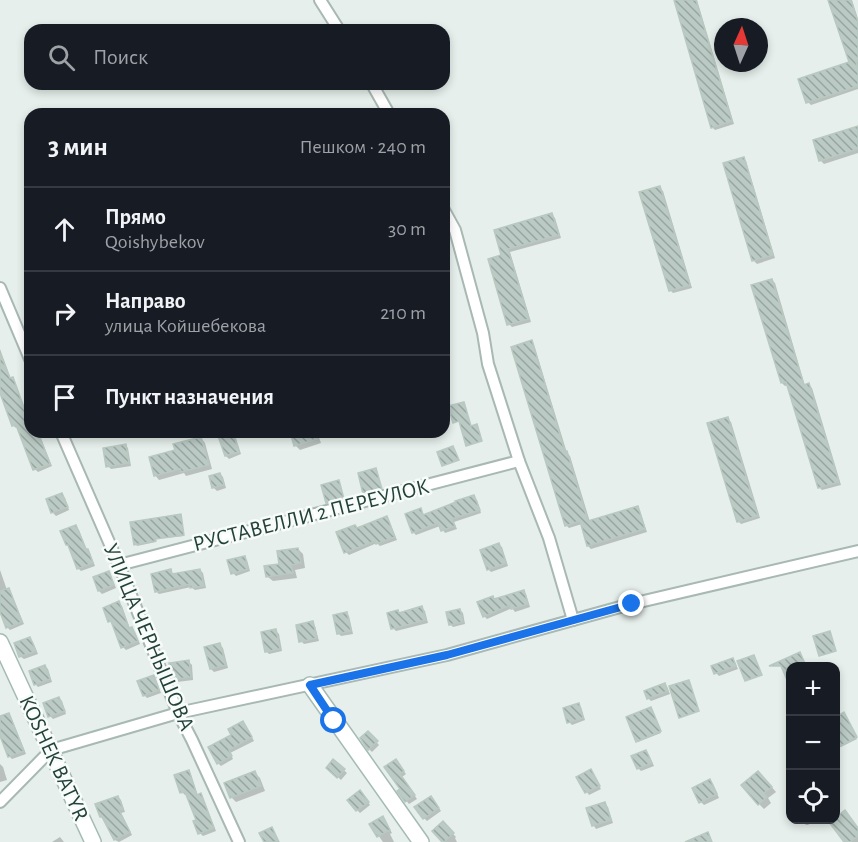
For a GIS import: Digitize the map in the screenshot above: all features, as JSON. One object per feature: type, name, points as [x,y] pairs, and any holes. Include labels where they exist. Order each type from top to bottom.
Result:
[{"type":"street","points":[[320,0],[335,24]]},
{"type":"street","points":[[375,90],[386,108]]},
{"type":"street","points":[[450,221],[455,230],[483,333],[488,364],[519,461],[549,538],[573,620]]},
{"type":"street","points":[[0,288],[24,345]]},
{"type":"street","name":"УЛИЦА ЧЕРНЫШОВА","points":[[64,438],[119,565],[178,713],[239,842]]},
{"type":"street","name":"РУСТАВЕЛЛИ 2 ПЕРЕУЛОК","points":[[119,565],[519,461]]},
{"type":"street","points":[[0,802],[51,750],[178,713],[447,655],[632,604],[858,550]]},
{"type":"street","name":"KOSHEK BATYR","points":[[0,642],[93,842]]},
{"type":"street","points":[[310,685],[421,842]]},
{"type":"building","points":[[674,0],[696,0],[714,60],[714,72],[717,72],[732,121],[711,128]]},
{"type":"building","points":[[828,0],[851,0],[858,22],[858,61],[856,62],[858,86],[806,103],[798,79],[849,62]]},
{"type":"building","points":[[858,126],[858,149],[819,161],[813,140]]},
{"type":"building","points":[[744,157],[773,255],[752,261],[723,163]]},
{"type":"building","points":[[660,186],[690,285],[669,291],[639,192]]},
{"type":"building","points":[[552,213],[559,235],[508,249],[529,319],[507,325],[488,259],[501,255],[494,230]]},
{"type":"building","points":[[772,279],[804,385],[809,383],[839,482],[818,488],[786,382],[781,383],[751,285]]},
{"type":"building","points":[[532,340],[588,521],[638,506],[645,529],[587,546],[580,521],[565,526],[511,347]]},
{"type":"building","points":[[0,353],[10,378],[13,377],[24,408],[24,438],[40,438],[50,464],[33,470],[16,425],[12,426],[0,393]]},
{"type":"building","points":[[464,402],[471,426],[477,424],[482,441],[466,446],[459,421],[453,423],[450,406]]},
{"type":"building","points":[[728,417],[758,516],[737,522],[707,423]]},
{"type":"building","points":[[201,438],[209,465],[154,476],[149,457],[175,450],[173,444]]},
{"type":"building","points":[[219,438],[235,438],[239,452],[225,456]]},
{"type":"building","points":[[292,438],[317,438],[317,439],[294,446]]},
{"type":"building","points":[[126,444],[129,463],[106,467],[103,448]]},
{"type":"building","points":[[453,446],[459,460],[442,466],[437,452]]},
{"type":"building","points":[[376,468],[382,489],[363,494],[358,473]]},
{"type":"building","points":[[220,473],[224,485],[212,488],[209,476]]},
{"type":"building","points":[[339,480],[344,499],[326,503],[321,485]]},
{"type":"building","points":[[62,493],[68,507],[51,513],[46,499]]},
{"type":"building","points":[[474,495],[480,510],[452,519],[455,526],[441,531],[438,523],[412,533],[405,514],[421,508],[423,515]]},
{"type":"building","points":[[181,514],[184,535],[134,545],[130,522]]},
{"type":"building","points":[[387,516],[395,537],[376,544],[375,541],[344,553],[336,532],[355,525],[357,528]]},
{"type":"building","points":[[76,525],[93,563],[77,569],[60,531]]},
{"type":"building","points":[[499,543],[506,563],[487,570],[480,550]]},
{"type":"building","points":[[298,548],[301,563],[291,565],[293,573],[266,577],[264,566],[279,564],[277,551]]},
{"type":"building","points":[[245,556],[248,569],[231,574],[227,560]]},
{"type":"building","points":[[171,569],[172,574],[200,569],[204,586],[190,588],[190,584],[155,592],[151,574]]},
{"type":"building","points":[[109,571],[114,585],[98,591],[93,577]]},
{"type":"building","points":[[9,588],[22,622],[6,628],[0,612],[0,591]]},
{"type":"building","points":[[524,590],[528,604],[511,609],[510,605],[483,617],[477,602],[493,596],[494,599]]},
{"type":"building","points":[[119,601],[129,628],[132,627],[138,641],[121,648],[111,621],[108,622],[103,608]]},
{"type":"building","points":[[422,606],[426,620],[391,629],[387,613],[398,610],[399,613]]},
{"type":"building","points":[[460,609],[463,622],[449,625],[446,612]]},
{"type":"building","points":[[347,612],[351,631],[337,634],[333,615]]},
{"type":"building","points":[[313,621],[317,638],[299,642],[296,625]]},
{"type":"building","points":[[276,629],[280,649],[265,652],[261,632]]},
{"type":"building","points":[[830,631],[836,651],[819,656],[813,636]]},
{"type":"building","points":[[30,637],[36,651],[19,657],[14,643]]},
{"type":"building","points":[[220,643],[226,665],[210,669],[204,647]]},
{"type":"building","points":[[800,652],[804,662],[786,662],[786,678],[781,666],[769,666]]},
{"type":"building","points":[[754,655],[762,675],[745,681],[737,661]]},
{"type":"building","points":[[733,658],[736,666],[714,674],[711,666]]},
{"type":"building","points":[[189,660],[191,677],[173,680],[169,663]]},
{"type":"building","points":[[45,665],[50,679],[34,685],[29,671]]},
{"type":"building","points":[[154,675],[159,690],[143,696],[137,681]]},
{"type":"building","points":[[689,680],[699,711],[679,718],[669,686]]},
{"type":"building","points":[[665,683],[668,691],[647,699],[644,691]]},
{"type":"building","points":[[59,697],[65,711],[48,717],[43,703]]},
{"type":"building","points":[[579,703],[583,718],[567,723],[563,708]]},
{"type":"building","points":[[651,707],[661,731],[636,742],[626,717]]},
{"type":"building","points":[[844,712],[857,737],[840,746],[840,716]]},
{"type":"building","points":[[9,713],[24,751],[8,757],[0,736],[0,716]]},
{"type":"building","points":[[243,721],[252,737],[229,750],[232,756],[217,764],[208,747],[231,735],[228,729]]},
{"type":"building","points":[[368,731],[378,741],[368,750],[360,738]]},
{"type":"building","points":[[646,750],[652,763],[637,769],[631,756]]},
{"type":"building","points":[[333,759],[345,769],[337,778],[326,768]]},
{"type":"building","points":[[396,759],[404,771],[400,774],[415,795],[405,802],[397,791],[400,789],[384,767]]},
{"type":"building","points":[[591,769],[600,786],[585,793],[576,777]]},
{"type":"building","points":[[189,770],[197,795],[201,793],[214,828],[198,834],[193,821],[196,820],[185,792],[180,793],[174,775]]},
{"type":"building","points":[[255,771],[261,786],[230,798],[224,783]]},
{"type":"building","points":[[758,771],[772,787],[764,793],[767,797],[758,805],[741,785]]},
{"type":"building","points":[[710,779],[717,794],[699,803],[692,788]]},
{"type":"building","points":[[360,790],[369,802],[356,811],[347,800]]},
{"type":"building","points":[[118,796],[123,809],[119,810],[130,832],[114,840],[95,804]]},
{"type":"building","points":[[431,796],[439,808],[423,819],[414,807]]},
{"type":"building","points":[[605,802],[611,820],[592,826],[586,808]]},
{"type":"building","points":[[845,810],[858,828],[858,836],[850,842],[844,842],[830,824],[840,824],[840,814]]},
{"type":"building","points":[[383,816],[390,830],[377,837],[369,824]]},
{"type":"building","points":[[443,821],[454,833],[442,842],[432,831]]},
{"type":"building","points":[[272,827],[279,842],[264,842],[259,833]]},
{"type":"building","points":[[708,832],[712,842],[685,842]]},
{"type":"route","points":[[334,721],[310,685],[447,655],[632,604]]}]
